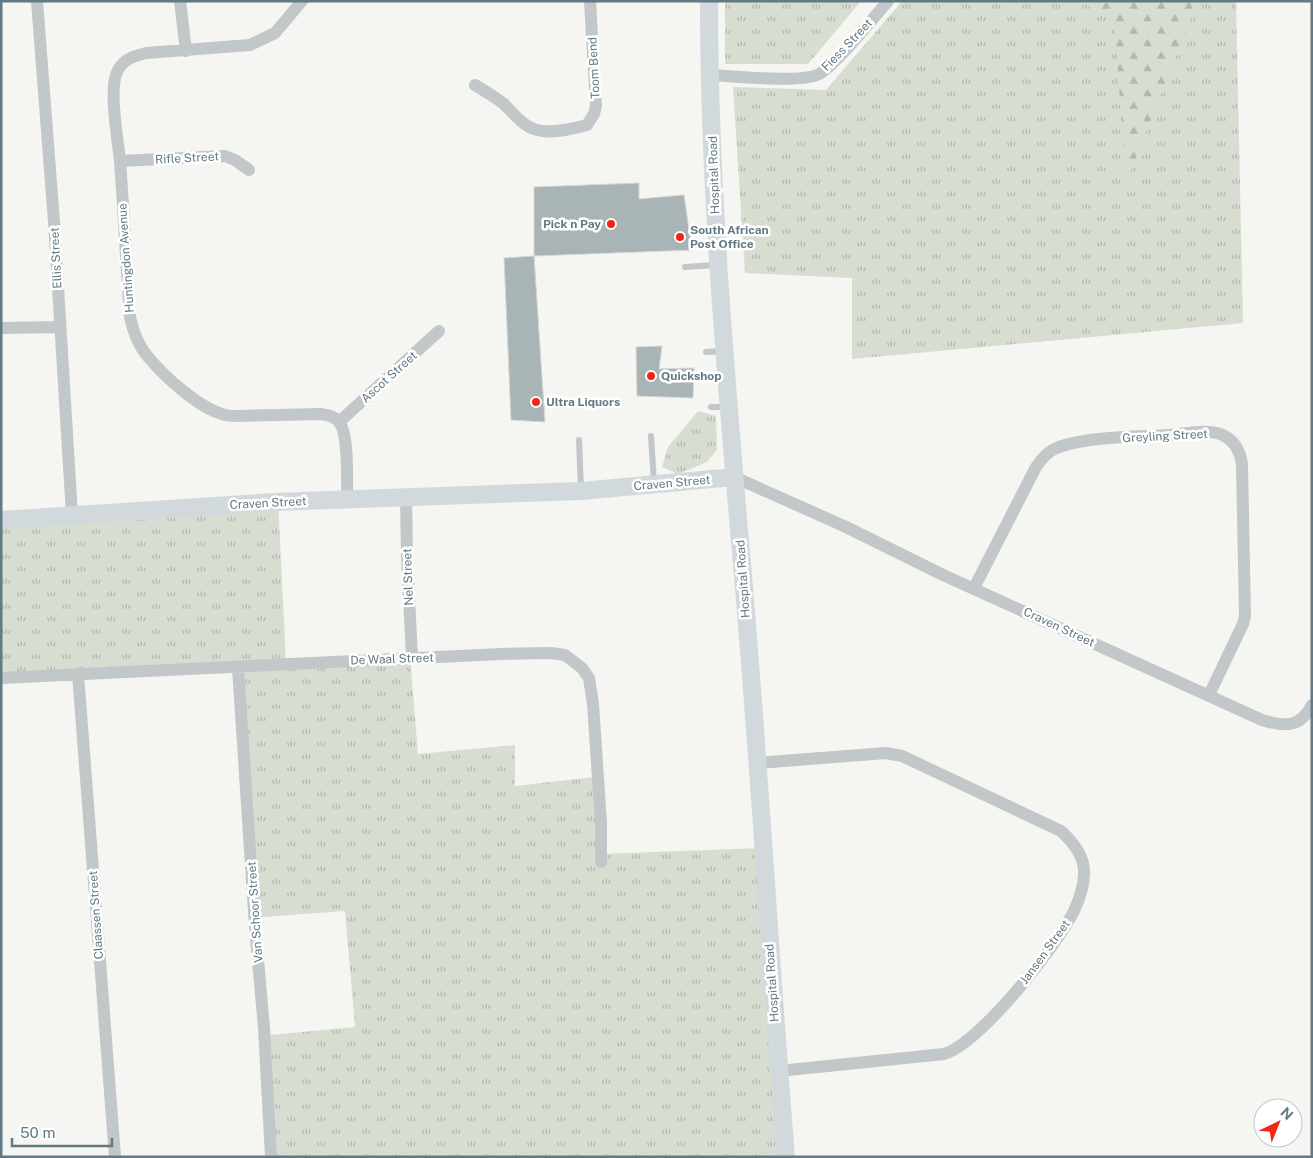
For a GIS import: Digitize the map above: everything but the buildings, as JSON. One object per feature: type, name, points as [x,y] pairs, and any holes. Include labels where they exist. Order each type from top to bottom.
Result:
[{"type":"main road","name":"Hospital Road","points":[[709,1],[710,75],[718,265],[786,1157]]},
{"type":"main road","name":"Craven Street","points":[[1,520],[274,502],[581,491],[734,477]]},
{"type":"street","name":"Ellis Street","points":[[37,1],[54,222],[72,515]]},
{"type":"street","points":[[180,1],[186,51]]},
{"type":"street","name":"Huntingdon Avenue","points":[[302,1],[275,33],[250,45],[146,54],[132,57],[117,71],[114,97],[130,317],[132,328],[148,358],[203,406],[224,415],[321,414],[334,418],[339,422]]},
{"type":"street","name":"Toom Bend","points":[[475,85],[502,103],[520,120],[535,130],[564,130],[586,125],[594,114],[596,106],[590,1]]},
{"type":"street","name":"Fiess Street","points":[[710,75],[793,78],[808,78],[819,75],[837,58],[888,1]]},
{"type":"street","name":"Rifle Street","points":[[120,161],[225,156],[250,170]]},
{"type":"street","points":[[1,328],[59,327]]},
{"type":"street","name":"Ascot Street","points":[[339,422],[439,331]]},
{"type":"street","points":[[339,422],[345,444],[347,500]]},
{"type":"street","name":"Greyling Street","points":[[974,588],[1036,467],[1057,447],[1092,440],[1203,433],[1222,435],[1229,438],[1240,452],[1242,464],[1245,616],[1209,695]]},
{"type":"street","name":"Craven Street","points":[[734,477],[1262,720],[1276,725],[1290,725],[1305,716],[1312,705]]},
{"type":"street","name":"Nel Street","points":[[406,496],[412,658]]},
{"type":"street","name":"De Waal Street","points":[[1,678],[238,668],[412,658],[551,653],[565,655],[582,668],[589,678],[593,704],[602,862]]},
{"type":"street","name":"Van Schoor Street","points":[[238,668],[255,926],[264,1028],[271,1157]]},
{"type":"street","name":"Claassen Street","points":[[78,674],[115,1157]]},
{"type":"street","name":"Jansen Street","points":[[757,763],[886,753],[902,756],[1061,831],[1077,849],[1083,864],[1084,873],[1083,884],[1074,910],[1049,949],[986,1024],[964,1044],[944,1054],[779,1071]]},
{"type":"lane","points":[[685,267],[718,265]]},
{"type":"lane","points":[[706,352],[724,351]]},
{"type":"lane","points":[[711,406],[728,407]]},
{"type":"lane","points":[[651,436],[654,485]]},
{"type":"lane","points":[[579,440],[581,491]]},
{"type":"green space","points":[[725,1],[861,1],[808,64],[725,64]]},
{"type":"green space","points":[[902,1],[1236,1],[1243,323],[852,359],[852,278],[745,273],[733,87],[826,90]]},
{"type":"green space","points":[[1077,1],[1198,1],[1126,183],[1114,17]]},
{"type":"green space","points":[[698,411],[716,416],[717,450],[707,462],[678,474],[662,467],[668,447]]},
{"type":"green space","points":[[278,500],[286,662],[410,656],[418,754],[515,745],[515,786],[594,777],[602,854],[762,848],[785,1157],[267,1157],[259,1036],[355,1027],[345,911],[252,918],[235,665],[1,676],[1,514]]},
{"type":"place","name":"Pick n Pay","points":[[611,224]]},
{"type":"place","name":"South African Post Office","points":[[680,237]]},
{"type":"place","name":"Quickshop","points":[[651,376]]},
{"type":"place","name":"Ultra Liquors","points":[[536,402]]}]
